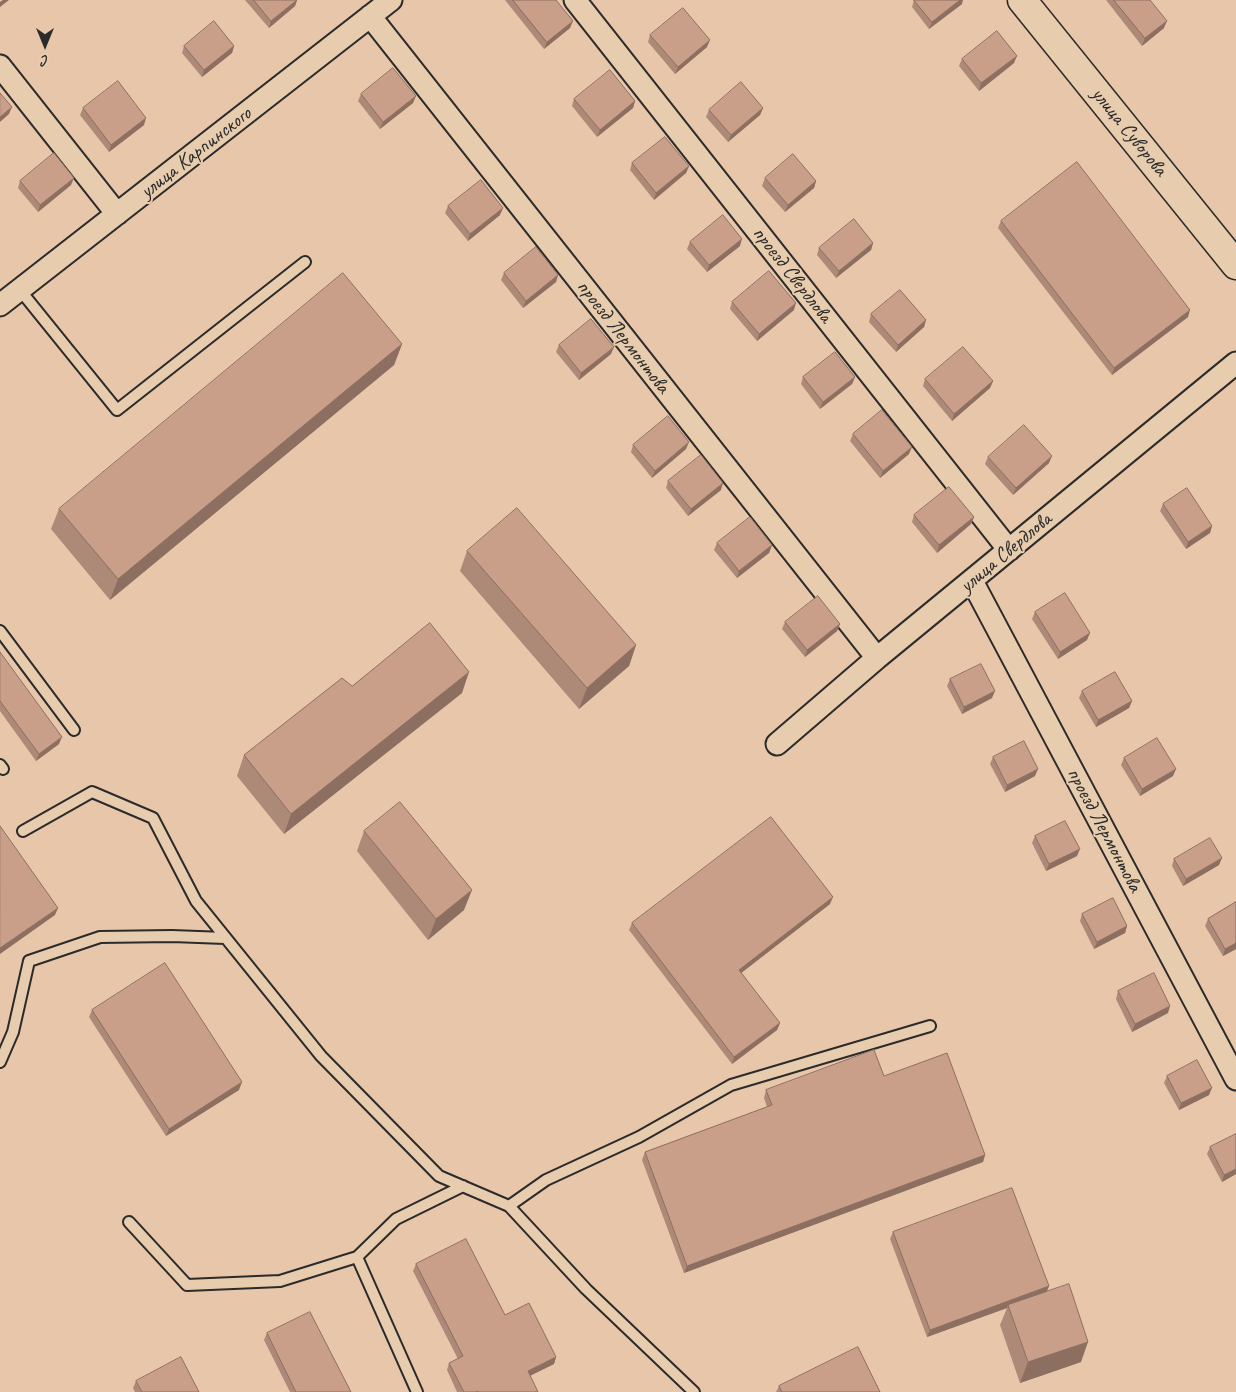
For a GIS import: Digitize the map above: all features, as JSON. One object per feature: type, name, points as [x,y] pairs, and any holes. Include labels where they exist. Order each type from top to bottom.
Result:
[{"type":"street","name":"улица Карпинского","points":[[0,305],[391,0]]},
{"type":"street","name":"проезд Свердлова","points":[[575,0],[1009,550]]},
{"type":"street","name":"улица Суворова","points":[[1022,0],[1236,265]]},
{"type":"street","name":"проезд Лермонтова","points":[[370,16],[876,658]]},
{"type":"street","points":[[0,66],[117,214]]},
{"type":"street","name":"улица Свердлова","points":[[777,744],[876,658],[1236,363]]},
{"type":"street","name":"проезд Лермонтова","points":[[972,581],[1236,1079]]},
{"type":"lane","points":[[20,290],[117,410],[305,262]]},
{"type":"lane","points":[[0,631],[74,730]]},
{"type":"lane","points":[[23,831],[92,792],[153,818],[196,901],[321,1056],[439,1176],[509,1206],[586,1289],[694,1392]]},
{"type":"lane","points":[[0,1062],[13,1032],[29,961],[100,936],[225,938]]},
{"type":"lane","points":[[509,1206],[546,1180],[639,1137],[731,1086],[930,1026]]},
{"type":"lane","points":[[129,1222],[186,1285],[280,1281],[358,1257],[396,1219],[463,1186]]},
{"type":"lane","points":[[358,1257],[418,1392]]},
{"type":"building","points":[[254,0],[297,0],[271,21]]},
{"type":"building","points":[[513,0],[556,0],[573,21],[547,42]]},
{"type":"building","points":[[914,0],[960,0],[932,22]]},
{"type":"building","points":[[1114,0],[1150,0],[1167,21],[1145,38]]},
{"type":"building","points":[[683,8],[710,40],[678,67],[650,35]]},
{"type":"building","points":[[214,21],[234,46],[204,70],[184,46]]},
{"type":"building","points":[[997,31],[1017,56],[981,83],[962,59]]},
{"type":"building","points":[[393,68],[416,96],[383,122],[361,94]]},
{"type":"building","points":[[610,70],[635,101],[600,130],[574,99]]},
{"type":"building","points":[[118,81],[146,118],[111,145],[83,108]]},
{"type":"building","points":[[741,82],[763,108],[731,135],[709,110]]},
{"type":"building","points":[[0,93],[12,107],[0,117]]},
{"type":"building","points":[[665,137],[689,166],[656,193],[632,163]]},
{"type":"building","points":[[54,153],[74,178],[40,205],[20,181]]},
{"type":"building","points":[[793,154],[816,181],[788,205],[765,178]]},
{"type":"building","points":[[1077,162],[1190,310],[1114,368],[1001,221]]},
{"type":"building","points":[[481,180],[503,208],[470,234],[448,206]]},
{"type":"building","points":[[723,215],[742,239],[709,265],[690,242]]},
{"type":"building","points":[[854,219],[873,243],[839,271],[819,248]]},
{"type":"building","points":[[536,247],[558,275],[526,301],[504,273]]},
{"type":"building","points":[[769,271],[796,303],[759,334],[732,302]]},
{"type":"building","points":[[343,273],[402,344],[118,579],[59,509]]},
{"type":"building","points":[[900,290],[926,320],[898,345],[871,314]]},
{"type":"building","points":[[591,319],[614,347],[581,373],[559,345]]},
{"type":"building","points":[[963,347],[993,381],[954,414],[925,379]]},
{"type":"building","points":[[835,352],[855,377],[823,402],[803,377]]},
{"type":"building","points":[[882,410],[912,447],[883,471],[853,434]]},
{"type":"building","points":[[668,416],[689,442],[655,471],[633,445]]},
{"type":"building","points":[[1024,425],[1052,456],[1016,488],[988,457]]},
{"type":"building","points":[[701,455],[723,483],[691,509],[668,481]]},
{"type":"building","points":[[949,487],[974,517],[939,545],[914,515]]},
{"type":"building","points":[[1187,488],[1212,526],[1188,542],[1163,504]]},
{"type":"building","points":[[517,508],[636,645],[587,688],[467,551]]},
{"type":"building","points":[[750,517],[772,545],[739,571],[717,543]]},
{"type":"building","points":[[1065,593],[1090,633],[1060,652],[1035,612]]},
{"type":"building","points":[[818,596],[840,624],[807,650],[785,622]]},
{"type":"building","points":[[430,623],[469,672],[291,814],[244,755],[342,678],[352,686]]},
{"type":"building","points":[[0,652],[62,737],[39,754],[0,701]]},
{"type":"building","points":[[981,664],[995,691],[964,707],[950,679]]},
{"type":"building","points":[[1115,672],[1132,701],[1098,720],[1082,691]]},
{"type":"building","points":[[1157,738],[1176,769],[1142,789],[1124,758]]},
{"type":"building","points":[[1024,741],[1038,769],[1007,785],[993,757]]},
{"type":"building","points":[[400,802],[472,890],[436,919],[364,831]]},
{"type":"building","points":[[771,817],[833,897],[739,970],[780,1023],[734,1057],[632,923]]},
{"type":"building","points":[[1065,821],[1080,849],[1049,864],[1035,836]]},
{"type":"building","points":[[0,826],[58,908],[0,948]]},
{"type":"building","points":[[1210,838],[1222,858],[1186,879],[1174,859]]},
{"type":"building","points":[[1113,898],[1127,926],[1097,942],[1082,914]]},
{"type":"building","points":[[1236,902],[1236,943],[1225,949],[1208,919]]},
{"type":"building","points":[[165,963],[242,1082],[169,1129],[92,1010]]},
{"type":"building","points":[[1154,973],[1170,1006],[1135,1024],[1118,991]]},
{"type":"building","points":[[874,1050],[884,1076],[947,1053],[985,1155],[687,1266],[645,1152],[772,1105],[766,1090]]},
{"type":"building","points":[[1197,1060],[1212,1088],[1181,1103],[1167,1076]]},
{"type":"building","points":[[1236,1134],[1236,1169],[1224,1175],[1210,1147]]},
{"type":"building","points":[[1012,1188],[1049,1286],[930,1330],[893,1232]]},
{"type":"building","points":[[466,1239],[505,1315],[529,1303],[556,1357],[528,1371],[538,1392],[464,1392],[449,1363],[463,1356],[416,1264]]},
{"type":"building","points":[[1069,1284],[1088,1342],[1028,1362],[1008,1305]]},
{"type":"building","points":[[310,1312],[351,1392],[296,1392],[267,1333]]},
{"type":"building","points":[[858,1347],[880,1392],[782,1392],[779,1386]]},
{"type":"building","points":[[181,1357],[199,1392],[142,1392],[136,1381]]}]
